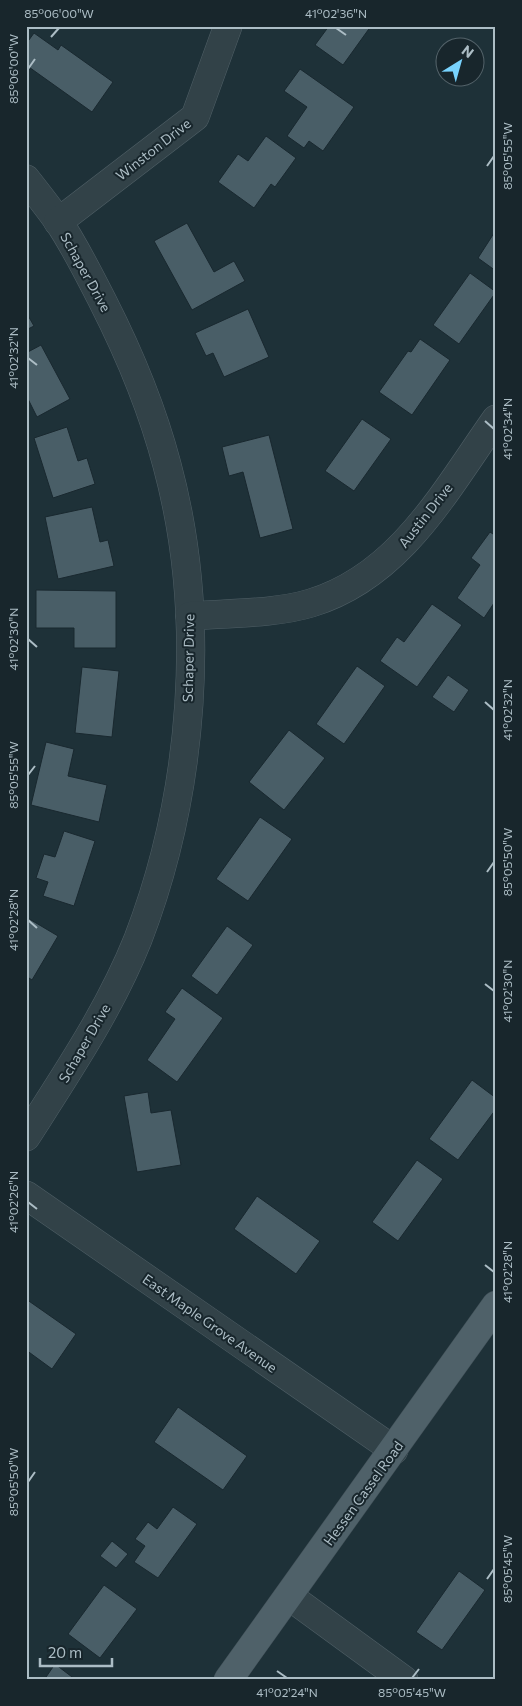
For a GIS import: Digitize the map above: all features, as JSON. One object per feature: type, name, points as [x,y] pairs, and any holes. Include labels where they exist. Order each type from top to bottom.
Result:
[{"type":"main road","name":"Hessen Cassel Road","points":[[228,1680],[496,1305]]},
{"type":"street","name":"Winston Drive","points":[[58,222],[195,117],[228,26]]},
{"type":"street","name":"Schaper Drive","points":[[26,180],[58,222],[95,286],[126,346],[150,409],[168,467],[178,516],[190,616],[190,662],[183,760],[169,834],[152,898],[137,940],[98,1021],[26,1137]]},
{"type":"street","name":"Austin Drive","points":[[190,616],[286,609],[311,603],[362,580],[384,564],[408,541],[496,420]]},
{"type":"street","name":"East Maple Grove Avenue","points":[[26,1195],[394,1450]]},
{"type":"street","points":[[289,1596],[404,1680]]},
{"type":"building","points":[[329,26],[371,26],[343,65],[315,45]]},
{"type":"building","points":[[34,33],[58,50],[61,45],[113,82],[92,112],[26,65],[26,44]]},
{"type":"building","points":[[300,69],[354,107],[323,151],[309,141],[304,148],[287,136],[307,107],[284,91]]},
{"type":"building","points":[[266,136],[296,158],[275,187],[271,184],[254,208],[218,182],[238,154],[248,161]]},
{"type":"building","points":[[187,223],[214,272],[234,261],[245,281],[192,310],[154,241]]},
{"type":"building","points":[[496,230],[496,271],[478,258]]},
{"type":"building","points":[[470,273],[496,292],[459,344],[433,325]]},
{"type":"building","points":[[248,309],[269,357],[224,377],[213,353],[206,356],[195,333]]},
{"type":"building","points":[[26,312],[34,326],[26,330]]},
{"type":"building","points":[[420,339],[450,360],[412,415],[379,392],[408,351],[411,352]]},
{"type":"building","points":[[41,345],[70,399],[37,417],[26,395],[26,353]]},
{"type":"building","points":[[362,419],[391,439],[354,491],[325,471]]},
{"type":"building","points":[[67,427],[78,461],[87,458],[95,484],[53,498],[34,438]]},
{"type":"building","points":[[269,435],[293,529],[260,538],[243,472],[229,476],[222,447]]},
{"type":"building","points":[[92,507],[100,542],[108,540],[114,566],[58,579],[45,517]]},
{"type":"building","points":[[490,532],[496,536],[496,600],[484,618],[457,598],[480,565],[471,558]]},
{"type":"building","points":[[36,590],[116,591],[116,648],[74,648],[74,628],[36,628]]},
{"type":"building","points":[[432,604],[462,625],[417,687],[380,661],[397,637],[404,642]]},
{"type":"building","points":[[357,666],[385,686],[344,744],[316,724]]},
{"type":"building","points":[[82,667],[119,671],[112,737],[75,733]]},
{"type":"building","points":[[448,675],[469,690],[454,712],[432,697]]},
{"type":"building","points":[[289,730],[325,758],[284,810],[249,782]]},
{"type":"building","points":[[46,742],[74,749],[68,776],[107,785],[99,822],[31,805]]},
{"type":"building","points":[[260,817],[292,839],[248,901],[216,879]]},
{"type":"building","points":[[64,831],[95,841],[74,906],[43,896],[48,882],[36,878],[44,854],[55,857]]},
{"type":"building","points":[[26,917],[58,936],[32,980],[26,976]]},
{"type":"building","points":[[227,926],[253,945],[217,995],[191,976]]},
{"type":"building","points":[[182,988],[223,1018],[177,1082],[147,1060],[175,1019],[165,1012]]},
{"type":"building","points":[[472,1080],[496,1098],[496,1109],[458,1160],[429,1139]]},
{"type":"building","points":[[148,1092],[151,1113],[171,1110],[181,1165],[137,1172],[124,1096]]},
{"type":"building","points":[[417,1160],[443,1179],[398,1241],[372,1222]]},
{"type":"building","points":[[257,1196],[320,1241],[296,1274],[234,1229]]},
{"type":"building","points":[[26,1299],[76,1334],[52,1369],[26,1350]]},
{"type":"building","points":[[178,1407],[247,1456],[223,1490],[154,1442]]},
{"type":"building","points":[[173,1507],[197,1524],[158,1578],[134,1562],[145,1546],[135,1539],[148,1522],[157,1529]]},
{"type":"building","points":[[112,1541],[128,1554],[116,1568],[100,1556]]},
{"type":"building","points":[[459,1571],[485,1590],[442,1650],[416,1632]]},
{"type":"building","points":[[104,1585],[137,1609],[100,1658],[68,1634]]},
{"type":"building","points":[[55,1664],[76,1680],[44,1680]]}]
